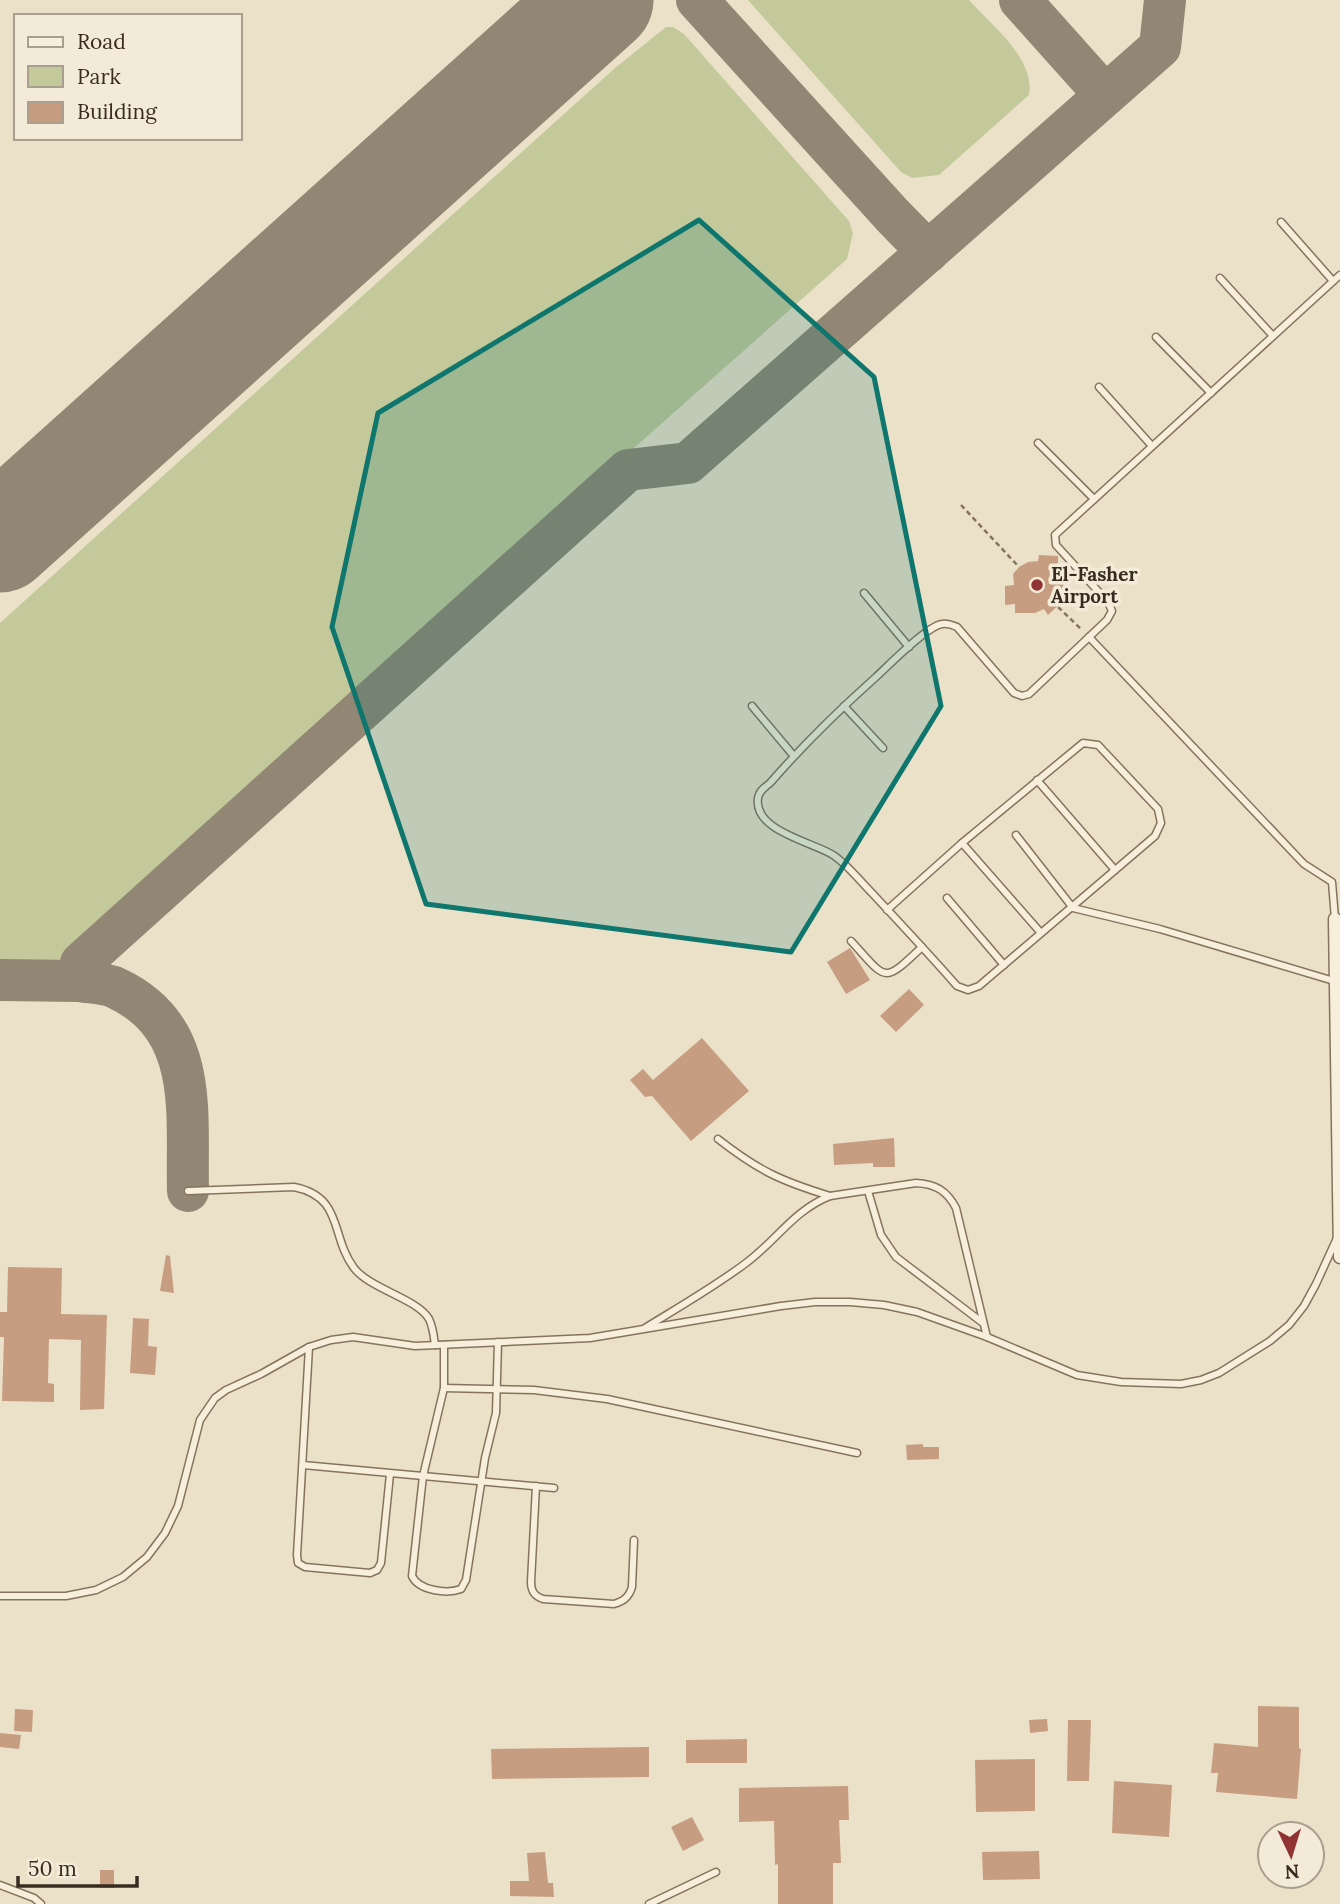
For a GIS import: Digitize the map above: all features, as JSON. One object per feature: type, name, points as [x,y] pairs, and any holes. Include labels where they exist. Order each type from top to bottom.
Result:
[{"type":"street","points":[[1335,919],[1340,1257]]},
{"type":"lane","points":[[1281,222],[1333,281]]},
{"type":"lane","points":[[887,910],[962,843],[1079,746],[1093,743],[1098,745],[1158,809],[1161,823],[1155,836],[979,986],[968,990],[957,986],[838,858],[789,836],[759,811],[759,793],[793,755],[844,706],[909,646],[938,624],[957,627],[1014,694],[1029,694],[1110,616],[1111,606],[1054,541],[1059,532],[1340,275]]},
{"type":"lane","points":[[1220,278],[1273,336]]},
{"type":"lane","points":[[1156,337],[1211,393]]},
{"type":"lane","points":[[1099,387],[1152,446]]},
{"type":"lane","points":[[1038,443],[1094,499]]},
{"type":"lane","points":[[864,593],[909,646]]},
{"type":"lane","points":[[1089,637],[1304,864],[1332,882],[1340,881]]},
{"type":"lane","points":[[752,706],[793,755]]},
{"type":"lane","points":[[844,706],[883,748]]},
{"type":"lane","points":[[1038,780],[1115,870]]},
{"type":"lane","points":[[1016,835],[1073,908],[1160,929],[1334,981]]},
{"type":"lane","points":[[962,843],[1041,933]]},
{"type":"lane","points":[[1332,882],[1335,919]]},
{"type":"lane","points":[[947,898],[1004,965]]},
{"type":"lane","points":[[851,941],[878,971],[888,974],[897,971],[922,947]]},
{"type":"lane","points":[[718,1139],[761,1171],[830,1196]]},
{"type":"lane","points":[[642,1331],[745,1264],[804,1209],[830,1196],[916,1183],[941,1189],[950,1197],[956,1208],[986,1337]]},
{"type":"lane","points":[[188,1191],[294,1187],[317,1195],[326,1203],[332,1214],[354,1268],[367,1279],[426,1315],[432,1325],[435,1345]]},
{"type":"lane","points":[[868,1191],[881,1235],[896,1257],[983,1324]]},
{"type":"lane","points":[[0,1596],[66,1596],[96,1590],[123,1577],[147,1558],[165,1533],[177,1506],[200,1420],[206,1408],[226,1390],[309,1347],[331,1340],[353,1337],[405,1345],[444,1345],[590,1338],[781,1306],[849,1302],[884,1305],[917,1312],[1077,1375],[1161,1385],[1181,1384],[1219,1373],[1260,1348],[1289,1325],[1304,1306],[1339,1234]]},
{"type":"lane","points":[[444,1345],[444,1388],[423,1476],[412,1576],[422,1587],[452,1591],[461,1589],[466,1580],[481,1482],[496,1413],[498,1342]]},
{"type":"lane","points":[[309,1347],[297,1559],[301,1565],[370,1573],[380,1567],[390,1474]]},
{"type":"lane","points":[[444,1388],[534,1390],[607,1399],[857,1453]]},
{"type":"lane","points":[[303,1465],[554,1488]]},
{"type":"lane","points":[[536,1486],[531,1582],[533,1593],[537,1597],[602,1603],[626,1599],[632,1587],[635,1540]]},
{"type":"lane","points":[[649,1904],[716,1872]]},
{"type":"lane","points":[[0,1885],[34,1898],[41,1904]]},
{"type":"path","points":[[961,505],[1019,567]]},
{"type":"path","points":[[1058,607],[1089,637]]},
{"type":"highlighted area","points":[[699,220],[874,377],[941,706],[791,952],[426,904],[332,627],[378,413]]},
{"type":"green space","points":[[748,0],[969,0],[1019,56],[1029,81],[1029,95],[939,175],[912,178],[901,172]]},
{"type":"green space","points":[[666,27],[673,27],[684,34],[849,221],[853,233],[847,259],[625,456],[626,461],[239,806],[136,902],[57,962],[0,962],[0,623],[615,68]]},
{"type":"building","name":"El-Fasher Airport","points":[[1039,555],[1058,556],[1058,568],[1066,567],[1066,578],[1060,596],[1065,599],[1048,615],[1044,609],[1035,613],[1015,613],[1015,604],[1005,605],[1005,586],[1014,585],[1013,574],[1028,562],[1038,561]]},
{"type":"building","points":[[850,948],[870,980],[846,994],[827,962]]},
{"type":"building","points":[[909,989],[924,1005],[896,1032],[880,1016]]},
{"type":"building","points":[[702,1038],[749,1091],[691,1141],[652,1096],[645,1097],[630,1080],[643,1069],[653,1080]]},
{"type":"building","points":[[894,1138],[895,1167],[873,1167],[873,1163],[834,1165],[833,1144]]},
{"type":"building","points":[[166,1255],[170,1256],[174,1293],[160,1291]]},
{"type":"building","points":[[8,1267],[62,1268],[61,1314],[107,1315],[104,1409],[80,1410],[81,1340],[49,1339],[48,1383],[54,1384],[54,1402],[2,1401],[4,1337],[0,1337],[0,1312],[7,1312]]},
{"type":"building","points":[[133,1318],[149,1319],[148,1346],[157,1347],[155,1375],[130,1373]]},
{"type":"building","points":[[923,1444],[923,1447],[939,1447],[939,1459],[907,1460],[906,1445]]},
{"type":"building","points":[[1258,1706],[1299,1707],[1301,1749],[1297,1799],[1216,1792],[1218,1773],[1211,1773],[1214,1743],[1258,1747]]},
{"type":"building","points":[[15,1709],[33,1710],[32,1732],[14,1731]]},
{"type":"building","points":[[1047,1719],[1048,1731],[1030,1733],[1029,1720]]},
{"type":"building","points":[[1068,1720],[1091,1720],[1089,1781],[1067,1781]]},
{"type":"building","points":[[0,1733],[21,1735],[19,1749],[0,1747]]},
{"type":"building","points":[[747,1739],[747,1763],[686,1763],[686,1740]]},
{"type":"building","points":[[649,1747],[649,1777],[492,1779],[491,1749]]},
{"type":"building","points":[[1035,1759],[1035,1811],[976,1812],[975,1760]]},
{"type":"building","points":[[1114,1781],[1172,1785],[1169,1837],[1112,1833]]},
{"type":"building","points":[[848,1786],[849,1820],[839,1820],[841,1863],[833,1863],[833,1904],[778,1904],[774,1821],[739,1822],[739,1788]]},
{"type":"building","points":[[692,1817],[704,1840],[683,1851],[671,1827]]},
{"type":"building","points":[[1039,1851],[1040,1879],[983,1880],[982,1852]]},
{"type":"building","points":[[545,1852],[548,1883],[553,1883],[554,1897],[510,1896],[510,1881],[529,1881],[527,1853]]},
{"type":"building","points":[[100,1870],[114,1870],[114,1888],[100,1888]]},
{"type":"taxiway","points":[[697,0],[928,252]]},
{"type":"taxiway","points":[[1020,0],[1105,95]]},
{"type":"taxiway","points":[[188,1191],[187,1103],[176,1049],[163,1025],[143,1005],[112,986],[79,981],[81,963],[628,470],[688,463],[1160,47],[1165,0]]},
{"type":"taxiway","points":[[0,980],[79,981]]},
{"type":"runway","points":[[0,539],[600,0]]},
{"type":"place","name":"El-Fasher Airport","points":[[1037,585]]}]
